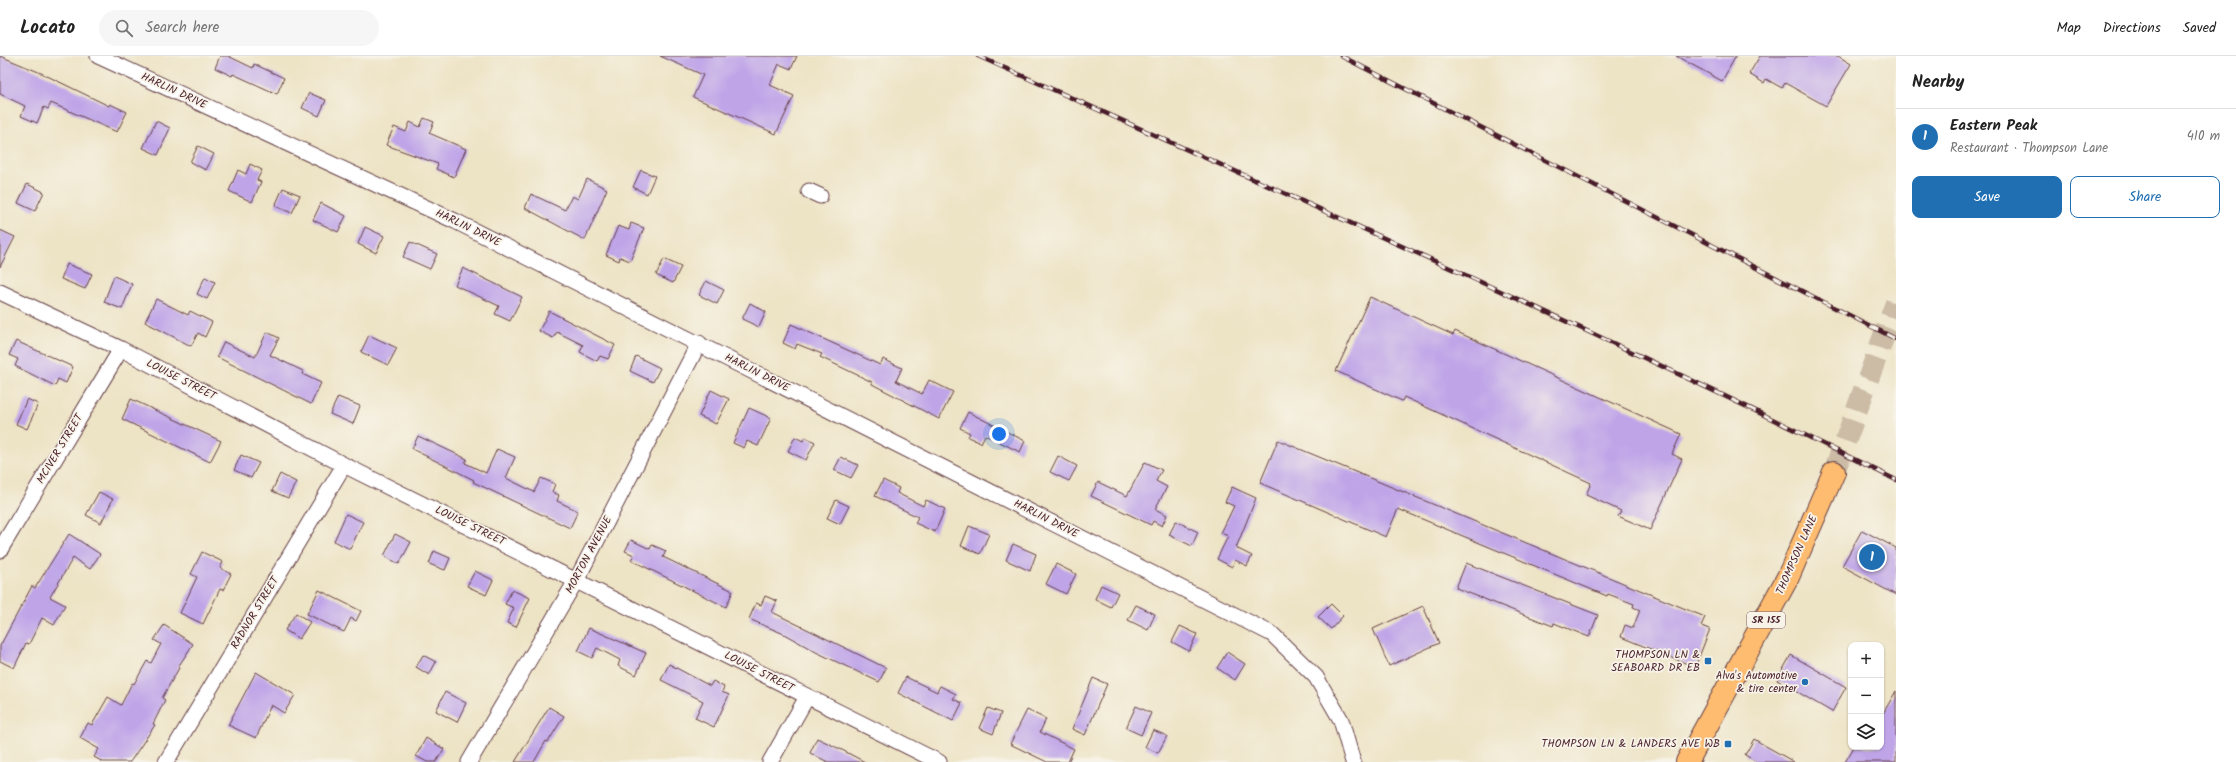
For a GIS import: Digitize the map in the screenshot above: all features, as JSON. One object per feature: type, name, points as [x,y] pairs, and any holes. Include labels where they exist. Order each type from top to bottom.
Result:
[{"type":"main road","name":"THOMPSON LANE","points":[[1687,762],[1782,590],[1834,472]]},
{"type":"street","name":"HARLIN DRIVE","points":[[98,56],[455,221],[1272,634],[1316,677],[1341,720],[1353,762]]},
{"type":"street","name":"LOUISE STREET","points":[[0,292],[121,349],[344,464],[939,762]]},
{"type":"street","name":"MORTON AVENUE","points":[[469,762],[577,580],[699,343]]},
{"type":"street","name":"MCIVER STREET","points":[[0,550],[121,349]]},
{"type":"street","name":"RADNOR STREET","points":[[166,762],[344,464]]},
{"type":"street","points":[[770,762],[807,697]]},
{"type":"building","points":[[0,56],[41,73],[109,106],[110,104],[127,112],[117,132],[51,103],[48,109],[44,107],[37,123],[21,116],[25,106],[0,94]]},
{"type":"building","points":[[220,56],[228,56],[253,68],[254,64],[284,78],[277,94],[233,74],[232,76],[215,68]]},
{"type":"building","points":[[660,56],[797,56],[791,69],[779,64],[770,85],[794,96],[776,134],[693,97],[703,75]]},
{"type":"building","points":[[1676,56],[1736,56],[1722,81]]},
{"type":"building","points":[[1760,56],[1838,56],[1851,64],[1826,106],[1785,83],[1782,88],[1766,79],[1764,83],[1749,74]]},
{"type":"building","points":[[309,93],[326,100],[319,116],[302,108]]},
{"type":"building","points":[[424,118],[434,122],[429,133],[466,149],[454,177],[436,169],[438,164],[386,145],[394,127],[406,132],[410,122],[420,127]]},
{"type":"building","points":[[156,121],[170,128],[158,155],[143,148]]},
{"type":"building","points":[[198,146],[214,154],[206,170],[190,162]]},
{"type":"building","points":[[250,164],[262,170],[257,180],[261,182],[252,202],[229,191],[238,170],[246,174]]},
{"type":"building","points":[[641,170],[655,176],[647,194],[633,187]]},
{"type":"building","points":[[587,179],[607,189],[585,240],[525,208],[531,194],[565,210],[572,196],[578,199]]},
{"type":"building","points":[[27,184],[44,192],[35,211],[18,203]]},
{"type":"building","points":[[283,188],[300,195],[292,213],[275,206]]},
{"type":"building","points":[[321,203],[346,216],[338,232],[313,220]]},
{"type":"building","points":[[631,223],[644,228],[630,261],[620,257],[619,261],[606,255],[618,226],[629,230]]},
{"type":"building","points":[[365,227],[384,236],[376,253],[358,244]]},
{"type":"building","points":[[0,230],[15,237],[0,267]]},
{"type":"building","points":[[410,242],[437,254],[430,269],[403,257]]},
{"type":"building","points":[[664,259],[681,267],[673,283],[656,275]]},
{"type":"building","points":[[67,264],[92,274],[85,289],[61,279]]},
{"type":"building","points":[[463,268],[522,297],[510,321],[495,314],[499,306],[455,285]]},
{"type":"building","points":[[114,276],[132,284],[122,309],[104,302]]},
{"type":"building","points":[[205,277],[215,282],[207,299],[197,294]]},
{"type":"building","points":[[706,281],[724,290],[717,304],[699,295]]},
{"type":"building","points":[[1370,297],[1453,335],[1455,331],[1681,434],[1672,454],[1682,459],[1650,530],[1618,516],[1621,511],[1586,495],[1591,483],[1404,397],[1402,401],[1336,371]]},
{"type":"building","points":[[156,299],[188,315],[190,311],[212,322],[205,337],[198,333],[191,346],[145,322]]},
{"type":"building","points":[[750,303],[766,312],[759,327],[742,319]]},
{"type":"building","points":[[549,311],[615,345],[608,359],[600,356],[597,361],[580,352],[583,345],[557,332],[553,338],[539,331]]},
{"type":"building","points":[[791,324],[880,365],[883,359],[902,368],[896,381],[922,394],[929,380],[953,392],[939,419],[872,384],[872,382],[820,357],[822,354],[797,344],[795,349],[783,343]]},
{"type":"building","points":[[267,332],[279,338],[270,355],[303,371],[302,374],[321,383],[311,404],[217,357],[224,342],[255,357]]},
{"type":"building","points":[[369,335],[397,348],[388,365],[361,352]]},
{"type":"building","points":[[16,341],[73,367],[66,383],[58,379],[55,386],[15,366],[18,359],[9,355]]},
{"type":"building","points":[[636,356],[660,368],[653,382],[630,371]]},
{"type":"building","points":[[711,390],[729,399],[716,424],[699,416]]},
{"type":"building","points":[[338,397],[360,406],[353,424],[330,414]]},
{"type":"building","points":[[27,399],[38,404],[27,429],[16,424]]},
{"type":"building","points":[[131,399],[221,441],[210,462],[122,419]]},
{"type":"building","points":[[749,408],[771,418],[758,446],[747,441],[744,448],[733,443]]},
{"type":"building","points":[[968,412],[1025,441],[1020,452],[985,435],[981,443],[968,437],[970,433],[960,428]]},
{"type":"building","points":[[418,436],[467,459],[465,463],[486,473],[497,449],[515,457],[506,478],[534,492],[541,478],[555,484],[552,492],[559,495],[557,501],[578,511],[570,528],[473,482],[474,480],[412,449]]},
{"type":"building","points":[[795,437],[803,441],[805,437],[815,442],[806,460],[788,451]]},
{"type":"building","points":[[1278,440],[1705,617],[1701,626],[1710,629],[1695,667],[1621,637],[1625,625],[1633,628],[1640,610],[1633,607],[1634,604],[1608,594],[1607,596],[1398,509],[1386,537],[1260,483]]},
{"type":"building","points":[[241,455],[259,463],[251,478],[234,470]]},
{"type":"building","points":[[1058,456],[1077,466],[1069,481],[1050,472]]},
{"type":"building","points":[[841,457],[858,465],[851,478],[834,470]]},
{"type":"building","points":[[1145,462],[1162,470],[1156,481],[1167,487],[1155,509],[1167,515],[1162,526],[1153,521],[1151,525],[1091,496],[1098,482],[1127,496]]},
{"type":"building","points":[[280,474],[296,482],[288,498],[272,491]]},
{"type":"building","points":[[883,480],[899,488],[897,493],[923,506],[926,500],[945,509],[935,532],[915,523],[918,517],[875,496]]},
{"type":"building","points":[[1232,487],[1256,498],[1236,548],[1252,556],[1247,566],[1235,560],[1232,567],[1217,559],[1228,536],[1221,533],[1234,506],[1225,502]]},
{"type":"building","points":[[99,492],[113,499],[101,523],[86,515]]},
{"type":"building","points":[[836,500],[849,506],[840,524],[827,518]]},
{"type":"building","points":[[346,514],[363,522],[350,549],[334,541]]},
{"type":"building","points":[[1176,521],[1198,532],[1192,546],[1169,535]]},
{"type":"building","points":[[969,526],[989,534],[980,554],[961,546]]},
{"type":"building","points":[[1862,530],[1896,548],[1896,595],[1842,566]]},
{"type":"building","points":[[69,534],[100,554],[90,569],[73,558],[50,597],[65,605],[54,625],[42,618],[29,644],[26,643],[14,668],[0,661],[0,646],[32,586],[35,588]]},
{"type":"building","points":[[395,534],[411,542],[399,564],[384,556]]},
{"type":"building","points":[[631,540],[650,549],[652,545],[666,551],[663,557],[733,591],[726,607],[631,560],[634,555],[625,551]]},
{"type":"building","points":[[1013,544],[1036,554],[1030,571],[1006,560]]},
{"type":"building","points":[[434,551],[450,558],[445,570],[429,564]]},
{"type":"building","points":[[202,552],[223,562],[220,568],[231,574],[223,590],[220,589],[203,624],[180,613],[197,577],[191,574]]},
{"type":"building","points":[[1466,563],[1598,615],[1589,637],[1554,623],[1553,626],[1456,588]]},
{"type":"building","points":[[1056,564],[1076,574],[1066,594],[1046,584]]},
{"type":"building","points":[[475,571],[493,580],[486,595],[467,586]]},
{"type":"building","points":[[1101,585],[1118,593],[1111,607],[1095,599]]},
{"type":"building","points":[[319,590],[361,611],[356,621],[351,618],[344,632],[307,614]]},
{"type":"building","points":[[512,590],[530,598],[516,627],[507,623],[514,608],[505,604]]},
{"type":"building","points":[[765,596],[777,601],[772,612],[886,668],[879,682],[816,652],[784,634],[749,619],[756,603],[761,605]]},
{"type":"building","points":[[1331,604],[1343,616],[1331,629],[1318,617]]},
{"type":"building","points":[[1136,605],[1155,614],[1148,630],[1128,620]]},
{"type":"building","points":[[1423,606],[1439,643],[1389,666],[1373,629]]},
{"type":"building","points":[[296,613],[310,622],[299,639],[285,630]]},
{"type":"building","points":[[164,625],[193,644],[178,667],[179,668],[162,698],[165,700],[153,724],[155,725],[130,762],[103,762],[94,757],[99,749],[80,738],[88,723],[92,725],[108,697],[121,705],[132,683],[134,684],[147,661],[151,663],[161,644],[154,640]]},
{"type":"building","points":[[1180,626],[1197,634],[1189,651],[1172,642]]},
{"type":"building","points":[[589,628],[646,653],[636,675],[618,666],[620,660],[597,648],[592,658],[578,651]]},
{"type":"building","points":[[1227,652],[1245,664],[1235,680],[1217,668]]},
{"type":"building","points":[[423,655],[436,662],[429,675],[416,667]]},
{"type":"building","points":[[1791,655],[1846,687],[1832,712],[1777,680]]},
{"type":"building","points":[[669,664],[710,686],[713,681],[724,687],[722,692],[729,695],[714,727],[695,718],[703,701],[661,680]]},
{"type":"building","points":[[256,672],[295,695],[284,713],[271,705],[256,738],[228,725]]},
{"type":"building","points":[[906,677],[937,692],[940,686],[956,694],[953,699],[962,703],[953,721],[898,693]]},
{"type":"building","points":[[1093,678],[1107,684],[1085,735],[1072,729]]},
{"type":"building","points":[[1896,691],[1896,762],[1845,762],[1852,750],[1884,750],[1884,712]]},
{"type":"building","points":[[445,692],[466,703],[457,722],[436,711]]},
{"type":"building","points":[[1136,706],[1151,713],[1141,735],[1126,728]]},
{"type":"building","points":[[549,707],[564,716],[548,742],[546,741],[534,762],[515,762]]},
{"type":"building","points":[[988,708],[1001,713],[993,734],[979,728]]},
{"type":"building","points":[[1027,710],[1046,719],[1040,732],[1074,749],[1068,762],[1047,762],[1010,744]]},
{"type":"building","points":[[1153,730],[1167,736],[1158,753],[1145,747]]},
{"type":"building","points":[[426,738],[444,749],[436,762],[427,762],[416,756]]},
{"type":"building","points":[[817,738],[865,762],[828,762],[810,753]]},
{"type":"building","points":[[1754,739],[1794,762],[1757,762],[1745,755]]},
{"type":"tunnel","points":[[1834,472],[1896,303]]},
{"type":"railway","points":[[978,56],[1439,263],[1669,369],[1896,480]]},
{"type":"railway","points":[[1341,56],[1896,339]]},
{"type":"place","name":"Eastern Peak","points":[[1872,557]]},
{"type":"place","name":"THOMPSON LN & SEABOARD DR EB","points":[[1708,661]]},
{"type":"place","name":"Alva's Automotive & tire center","points":[[1805,682]]},
{"type":"place","name":"THOMPSON LN & LANDERS AVE WB","points":[[1728,744]]}]
